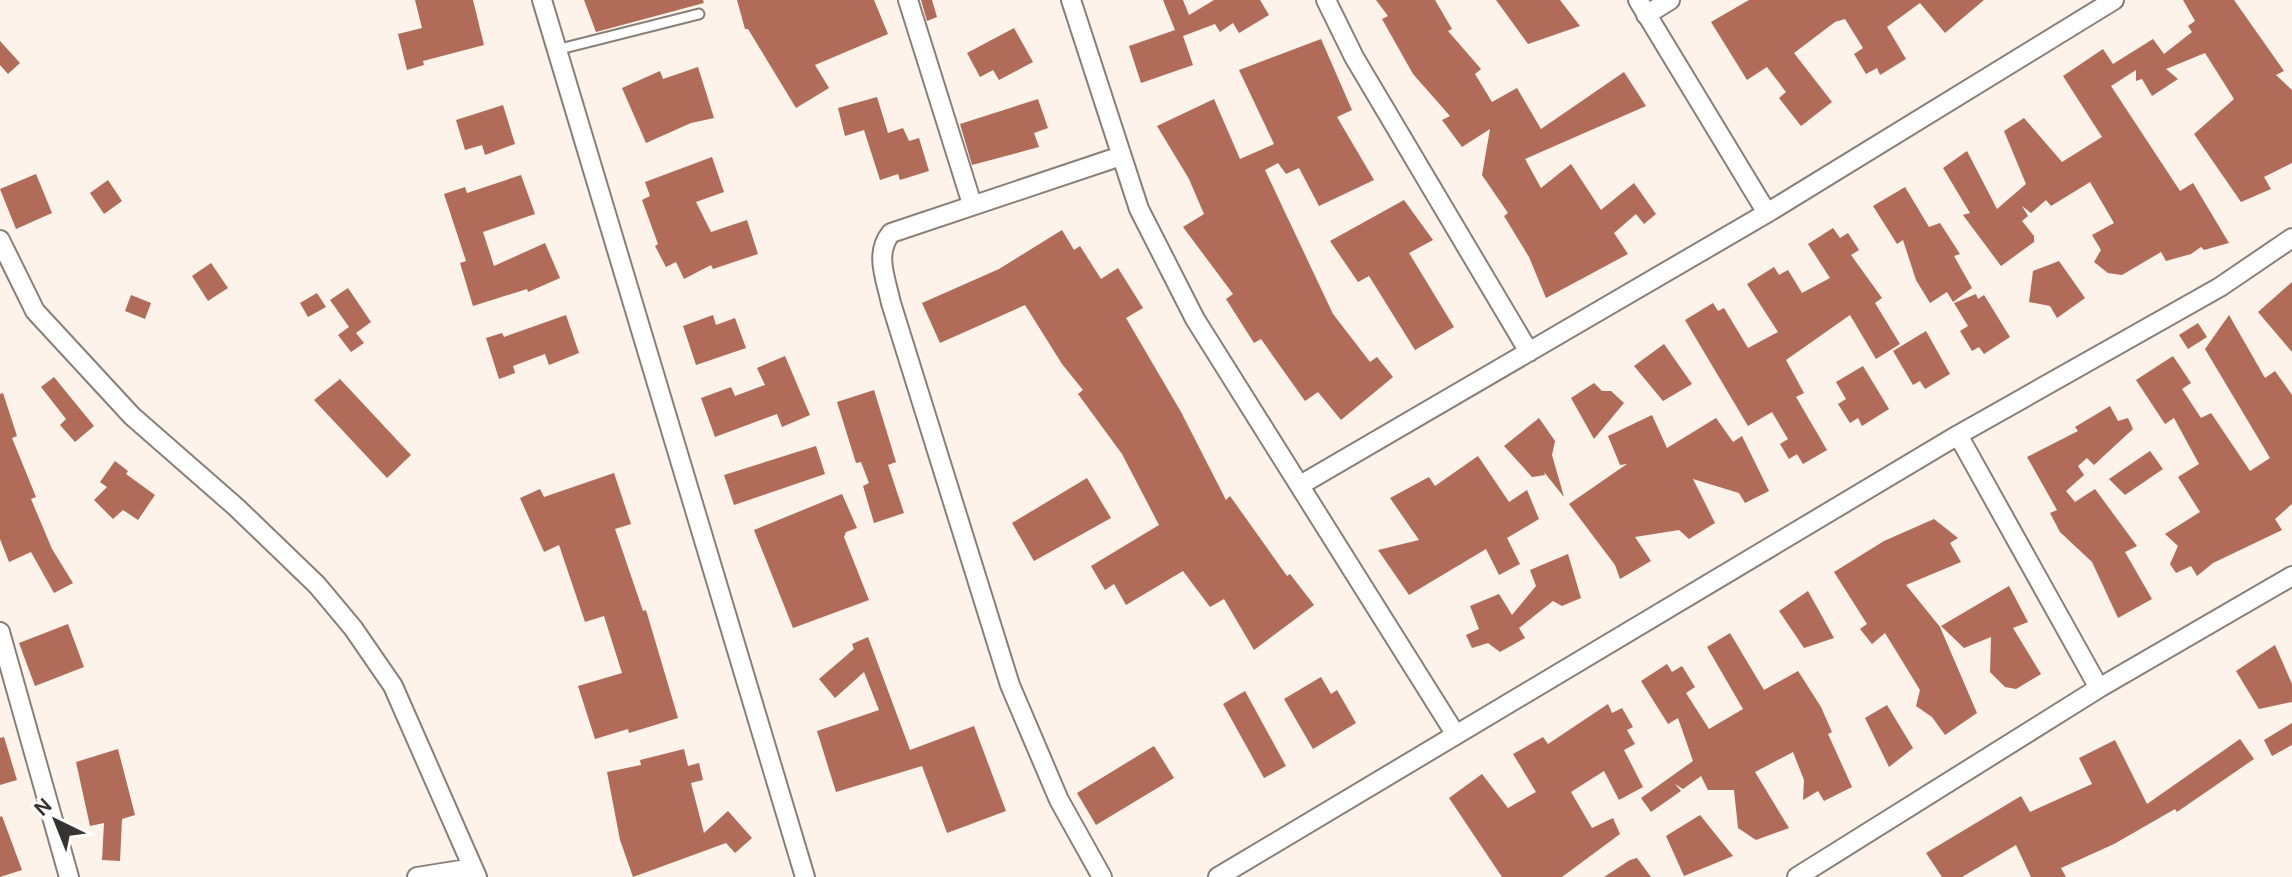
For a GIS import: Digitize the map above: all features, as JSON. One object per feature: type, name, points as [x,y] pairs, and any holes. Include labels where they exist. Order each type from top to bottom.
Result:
[{"type":"street","points":[[542,0],[805,877]]},
{"type":"street","points":[[908,0],[972,204]]},
{"type":"street","points":[[1071,0],[1139,209],[1189,308],[1302,484],[1456,735]]},
{"type":"street","points":[[1326,0],[1354,57],[1529,352]]},
{"type":"street","points":[[1670,0],[1642,7],[1767,213]]},
{"type":"street","points":[[1302,484],[1767,213],[2114,0]]},
{"type":"street","points":[[1102,877],[1059,800],[1010,685],[891,303],[880,257],[883,243],[891,233],[1121,156]]},
{"type":"street","points":[[1218,877],[1958,435],[2220,287],[2292,238]]},
{"type":"street","points":[[0,240],[35,311],[132,416],[246,516],[317,585],[353,628],[393,686],[475,873],[417,877]]},
{"type":"street","points":[[1958,435],[2099,688]]},
{"type":"street","points":[[1797,877],[2099,688],[2292,576]]},
{"type":"street","points":[[0,632],[69,877]]},
{"type":"lane","points":[[556,50],[699,14]]},
{"type":"building","points":[[415,0],[473,0],[484,45],[423,61],[424,65],[407,70],[398,34],[422,28]]},
{"type":"building","points":[[584,0],[703,0],[704,3],[596,32]]},
{"type":"building","points":[[737,0],[874,0],[888,34],[815,65],[829,88],[796,108],[748,29],[745,29]]},
{"type":"building","points":[[921,0],[932,0],[937,17],[927,21]]},
{"type":"building","points":[[1163,0],[1183,0],[1189,15],[1214,0],[1260,0],[1269,15],[1239,33],[1233,23],[1220,32],[1215,24],[1183,36],[1193,65],[1141,83],[1129,46],[1175,30]]},
{"type":"building","points":[[1376,0],[1435,0],[1452,29],[1448,31],[1481,69],[1475,74],[1492,102],[1517,88],[1541,129],[1624,72],[1646,106],[1525,159],[1541,188],[1571,164],[1601,210],[1634,183],[1656,214],[1644,224],[1636,214],[1614,233],[1628,254],[1546,298],[1529,257],[1504,216],[1508,213],[1482,175],[1490,129],[1462,147],[1442,120],[1450,116],[1413,74],[1382,19],[1388,16]]},
{"type":"building","points":[[1496,0],[1560,0],[1580,26],[1528,44]]},
{"type":"building","points":[[1749,0],[1984,0],[1945,33],[1920,3],[1887,27],[1906,59],[1880,75],[1877,68],[1866,74],[1854,54],[1863,48],[1845,19],[1835,22],[1794,53],[1832,102],[1801,126],[1779,98],[1786,92],[1767,67],[1747,80],[1711,22]]},
{"type":"building","points":[[2183,0],[2234,0],[2284,71],[2276,75],[2292,90],[2292,163],[2264,177],[2271,189],[2241,202],[2194,134],[2234,99],[2205,53],[2166,69],[2178,79],[2152,96],[2142,79],[2136,81],[2136,70],[2111,86],[2180,191],[2193,183],[2229,243],[2204,250],[2201,247],[2191,254],[2166,261],[2161,252],[2122,275],[2108,273],[2094,262],[2101,250],[2092,235],[2114,223],[2090,182],[2051,206],[2046,200],[2031,213],[2022,206],[2028,216],[2022,221],[2034,236],[2034,242],[2001,266],[1963,215],[1970,213],[1943,168],[1967,151],[1997,209],[2026,184],[2004,131],[2024,118],[2062,162],[2102,137],[2063,76],[2103,49],[2113,64],[2153,39],[2164,54],[2192,32],[2188,26],[2195,21]]},
{"type":"building","points":[[1014,28],[1033,62],[999,80],[993,70],[980,77],[967,53]]},
{"type":"building","points":[[1321,39],[1352,110],[1337,117],[1374,180],[1319,206],[1299,168],[1286,174],[1278,163],[1265,170],[1333,314],[1370,362],[1377,357],[1393,377],[1341,420],[1318,392],[1305,401],[1261,339],[1254,343],[1226,299],[1233,294],[1183,227],[1204,214],[1189,179],[1157,126],[1214,99],[1240,159],[1274,144],[1239,70]]},
{"type":"building","points":[[0,41],[20,63],[8,74],[0,65]]},
{"type":"building","points":[[698,67],[714,118],[691,123],[646,143],[622,88],[660,71],[663,79]]},
{"type":"building","points":[[877,97],[888,133],[903,128],[909,141],[919,138],[929,171],[900,180],[898,174],[880,180],[864,130],[845,136],[838,108]]},
{"type":"building","points":[[1038,99],[1048,128],[1034,133],[1039,147],[972,165],[960,124]]},
{"type":"building","points":[[503,105],[515,144],[485,155],[482,145],[465,150],[456,120]]},
{"type":"building","points":[[712,157],[724,192],[696,202],[711,232],[747,220],[758,254],[713,269],[711,265],[684,279],[676,262],[666,267],[655,246],[658,244],[642,200],[650,196],[645,182]]},
{"type":"building","points":[[36,174],[52,213],[16,229],[0,189]]},
{"type":"building","points":[[521,175],[535,214],[483,232],[494,266],[545,243],[560,278],[528,292],[527,289],[473,306],[460,263],[466,261],[444,194],[465,187],[467,193]]},
{"type":"building","points":[[108,180],[122,201],[104,214],[90,193]]},
{"type":"building","points":[[1905,187],[1929,227],[1940,223],[1960,254],[1954,256],[1972,288],[1953,302],[1947,292],[1930,303],[1916,280],[1903,240],[1897,244],[1873,206]]},
{"type":"building","points":[[1404,200],[1433,240],[1409,253],[1454,327],[1415,350],[1369,276],[1358,282],[1330,241]]},
{"type":"building","points":[[1833,228],[1840,238],[1848,233],[1859,250],[1851,255],[1882,298],[1875,303],[1900,344],[1876,359],[1850,315],[1786,360],[1804,393],[1796,397],[1827,450],[1803,464],[1797,454],[1789,459],[1780,444],[1788,439],[1772,412],[1748,426],[1685,320],[1713,303],[1718,311],[1724,308],[1748,348],[1778,332],[1747,284],[1774,267],[1779,275],[1788,270],[1802,293],[1830,278],[1808,244]]},
{"type":"building","points":[[1062,230],[1074,250],[1080,246],[1101,279],[1118,268],[1143,308],[1126,318],[1181,412],[1226,500],[1230,496],[1287,576],[1290,574],[1314,605],[1254,650],[1224,599],[1210,607],[1183,571],[1126,605],[1114,584],[1105,590],[1091,566],[1159,525],[1122,454],[1078,394],[1083,390],[1062,364],[1025,305],[940,343],[922,303],[999,269]]},
{"type":"building","points":[[2059,261],[2085,298],[2057,318],[2050,306],[2029,302],[2033,271]]},
{"type":"building","points":[[211,263],[228,288],[208,301],[192,276]]},
{"type":"building","points":[[2292,282],[2292,352],[2258,312]]},
{"type":"building","points":[[348,288],[371,322],[356,333],[364,343],[351,352],[338,335],[349,327],[330,300]]},
{"type":"building","points":[[317,293],[326,307],[308,317],[300,303]]},
{"type":"building","points":[[1976,294],[1978,299],[1984,295],[2010,337],[1984,354],[1979,347],[1972,351],[1960,331],[1968,326],[1954,303]]},
{"type":"building","points":[[131,295],[151,303],[145,319],[125,311]]},
{"type":"building","points":[[566,315],[579,353],[549,365],[545,354],[513,366],[515,373],[499,379],[486,338],[502,333],[504,337]]},
{"type":"building","points":[[713,315],[716,325],[735,318],[746,348],[696,365],[683,326]]},
{"type":"building","points":[[2229,315],[2265,378],[2275,371],[2292,395],[2292,504],[2275,519],[2282,530],[2213,563],[2197,576],[2191,566],[2176,573],[2170,564],[2178,546],[2165,534],[2200,512],[2178,477],[2199,464],[2174,418],[2165,424],[2136,380],[2173,356],[2191,383],[2182,389],[2201,418],[2211,413],[2250,471],[2270,458],[2205,349]]},
{"type":"building","points":[[2198,323],[2207,337],[2188,349],[2179,335]]},
{"type":"building","points":[[1926,331],[1950,374],[1925,389],[1920,381],[1913,385],[1893,351]]},
{"type":"building","points":[[1664,344],[1692,384],[1663,401],[1634,366]]},
{"type":"building","points":[[785,356],[810,415],[782,427],[777,414],[715,437],[701,398],[731,387],[735,396],[765,385],[757,368]]},
{"type":"building","points":[[1863,366],[1889,409],[1862,426],[1858,418],[1850,423],[1838,404],[1846,399],[1836,382]]},
{"type":"building","points":[[54,377],[94,426],[75,442],[60,425],[66,419],[41,387]]},
{"type":"building","points":[[340,379],[411,455],[387,478],[314,400]]},
{"type":"building","points":[[1594,383],[1602,391],[1611,391],[1624,403],[1594,439],[1571,398]]},
{"type":"building","points":[[874,390],[896,462],[888,465],[904,513],[874,523],[863,486],[869,483],[861,462],[856,463],[837,402]]},
{"type":"building","points":[[3,393],[17,436],[12,438],[36,497],[31,499],[52,549],[73,583],[54,593],[31,552],[9,562],[0,539],[0,394]]},
{"type":"building","points":[[2110,406],[2118,421],[2128,418],[2133,429],[2094,465],[2087,458],[2078,466],[2084,475],[2066,491],[2075,502],[2095,489],[2137,546],[2125,552],[2152,599],[2118,618],[2092,562],[2060,532],[2050,513],[2057,510],[2027,457],[2078,431],[2075,427]]},
{"type":"building","points":[[1652,415],[1667,448],[1716,418],[1733,442],[1742,436],[1769,491],[1745,503],[1739,493],[1693,479],[1715,523],[1689,539],[1679,530],[1635,537],[1651,561],[1620,579],[1615,565],[1569,504],[1627,464],[1620,465],[1608,436]]},
{"type":"building","points":[[1539,418],[1555,441],[1552,455],[1564,497],[1544,472],[1545,475],[1532,477],[1504,446]]},
{"type":"building","points":[[816,446],[825,474],[734,505],[724,475]]},
{"type":"building","points":[[2150,451],[2163,469],[2125,495],[2109,479]]},
{"type":"building","points":[[1478,456],[1509,502],[1527,490],[1539,519],[1507,538],[1520,564],[1499,575],[1486,549],[1409,595],[1378,550],[1419,540],[1390,498],[1429,477],[1435,486]]},
{"type":"building","points":[[115,461],[128,471],[126,474],[155,495],[138,520],[123,510],[113,519],[94,500],[107,487],[100,482]]},
{"type":"building","points":[[614,473],[631,524],[615,529],[643,611],[646,610],[678,718],[629,733],[628,729],[595,739],[578,686],[622,673],[604,616],[585,622],[559,545],[544,552],[520,498],[540,489],[544,497]]},
{"type":"building","points":[[1087,478],[1111,518],[1034,561],[1012,523]]},
{"type":"building","points":[[842,494],[857,528],[846,532],[844,537],[869,600],[793,628],[754,530]]},
{"type":"building","points":[[1934,519],[1958,538],[1950,543],[1961,562],[1906,585],[1940,627],[1977,713],[1945,735],[1932,717],[1916,706],[1920,690],[1885,633],[1872,644],[1860,629],[1867,624],[1834,572],[1884,541]]},
{"type":"building","points":[[1568,554],[1581,598],[1562,606],[1553,601],[1519,628],[1525,638],[1500,652],[1488,643],[1472,648],[1466,635],[1479,629],[1470,606],[1499,594],[1512,615],[1536,586],[1530,570]]},
{"type":"building","points":[[2009,586],[2028,622],[2013,628],[2041,674],[2016,689],[2005,687],[1990,672],[1991,637],[1964,648],[1941,626]]},
{"type":"building","points":[[1808,591],[1834,638],[1804,648],[1779,611]]},
{"type":"building","points":[[68,624],[84,667],[35,686],[19,643]]},
{"type":"building","points":[[1730,633],[1764,690],[1798,671],[1821,707],[1832,732],[1828,734],[1852,787],[1824,801],[1818,791],[1803,800],[1804,780],[1793,752],[1755,772],[1789,828],[1756,840],[1738,828],[1734,790],[1708,790],[1701,776],[1683,789],[1675,784],[1681,791],[1651,812],[1641,798],[1693,761],[1678,718],[1668,724],[1641,681],[1667,664],[1672,672],[1682,666],[1695,687],[1686,693],[1709,729],[1743,709],[1707,647]]},
{"type":"building","points":[[868,637],[910,750],[974,726],[1006,811],[947,833],[922,766],[836,792],[817,731],[879,710],[864,672],[835,698],[819,679],[854,649],[852,644]]},
{"type":"building","points":[[2275,645],[2292,684],[2292,702],[2259,709],[2236,671]]},
{"type":"building","points":[[1321,677],[1331,694],[1337,690],[1356,723],[1313,749],[1284,699]]},
{"type":"building","points":[[1245,691],[1286,766],[1264,778],[1223,704]]},
{"type":"building","points":[[1608,704],[1612,713],[1622,708],[1633,727],[1627,730],[1635,744],[1624,750],[1643,787],[1619,800],[1604,771],[1571,792],[1592,828],[1613,818],[1620,834],[1562,877],[1502,877],[1449,798],[1482,774],[1508,808],[1536,792],[1513,754],[1543,737],[1548,744]]},
{"type":"building","points":[[1887,705],[1913,748],[1889,767],[1865,718]]},
{"type":"building","points":[[2292,723],[2292,745],[2272,756],[2264,740]]},
{"type":"building","points":[[4,737],[17,780],[0,785],[0,738]]},
{"type":"building","points":[[2240,739],[2254,759],[2177,812],[2175,809],[2114,844],[2061,868],[2066,877],[2031,877],[2016,845],[1962,877],[1942,877],[1926,853],[2021,796],[2030,812],[2092,784],[2079,758],[2115,740],[2147,804]]},
{"type":"building","points":[[1154,746],[1174,778],[1096,825],[1077,793]]},
{"type":"building","points":[[118,749],[135,815],[122,819],[120,861],[102,860],[104,823],[90,826],[76,762]]},
{"type":"building","points":[[684,749],[688,766],[699,763],[703,780],[691,783],[704,833],[728,811],[752,838],[735,853],[726,843],[633,877],[620,840],[607,772],[641,765],[640,760]]},
{"type":"building","points":[[1700,815],[1733,856],[1684,876],[1666,836]]},
{"type":"building","points":[[0,817],[22,870],[0,877]]},
{"type":"building","points":[[1637,858],[1651,877],[1604,877],[1630,860]]}]
